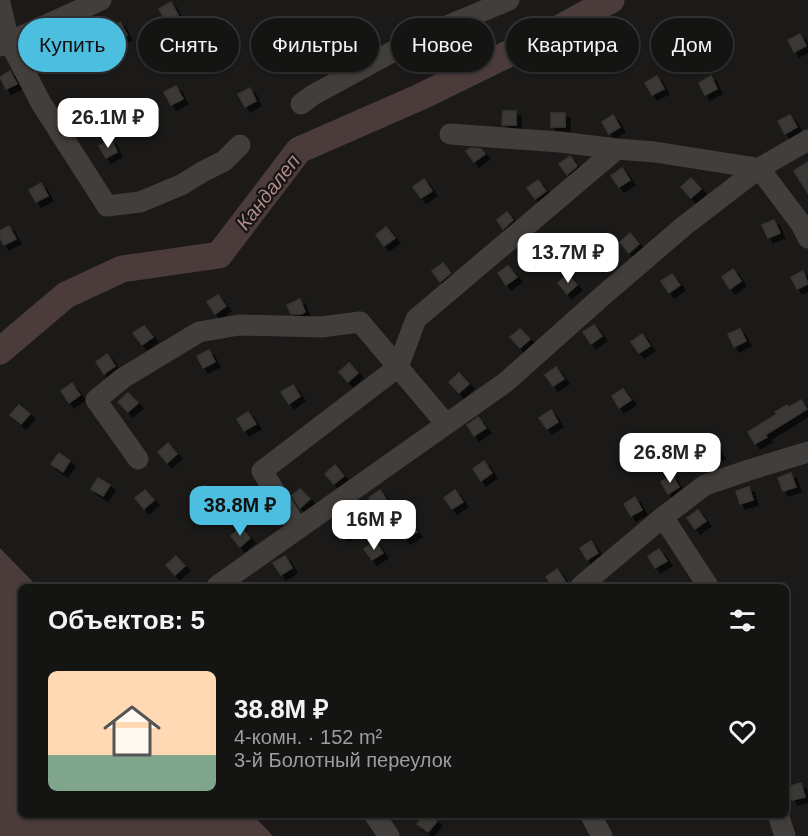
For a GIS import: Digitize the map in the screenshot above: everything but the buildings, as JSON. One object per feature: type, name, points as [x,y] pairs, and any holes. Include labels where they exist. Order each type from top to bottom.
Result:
[{"type":"street","points":[[5,44],[101,0]]},
{"type":"street","points":[[301,104],[313,95],[416,39],[509,0]]},
{"type":"street","points":[[0,3],[5,44],[40,103],[107,206],[140,202],[181,185],[224,161],[240,145]]},
{"type":"street","points":[[450,134],[655,152],[758,169],[801,225],[808,238]]},
{"type":"street","points":[[220,584],[506,382],[675,233],[758,169],[808,140]]},
{"type":"street","points":[[298,529],[262,471],[398,367],[416,319],[617,149]]},
{"type":"street","points":[[138,459],[96,400],[123,378],[199,332],[239,325],[321,327],[360,322],[446,424]]},
{"type":"street","points":[[583,584],[705,485],[808,452]]},
{"type":"street","points":[[663,517],[707,584]]},
{"type":"street","points":[[377,818],[389,836]]},
{"type":"street","points":[[592,818],[602,836]]},
{"type":"street","points":[[779,818],[785,836]]},
{"type":"shaded area","points":[[0,548],[35,584],[18,584],[18,818],[256,818],[273,836],[0,836]]},
{"type":"waterway","name":"Кандалеп","points":[[0,351],[66,295],[122,269],[219,255],[299,150],[420,97],[549,34],[611,0]]}]
